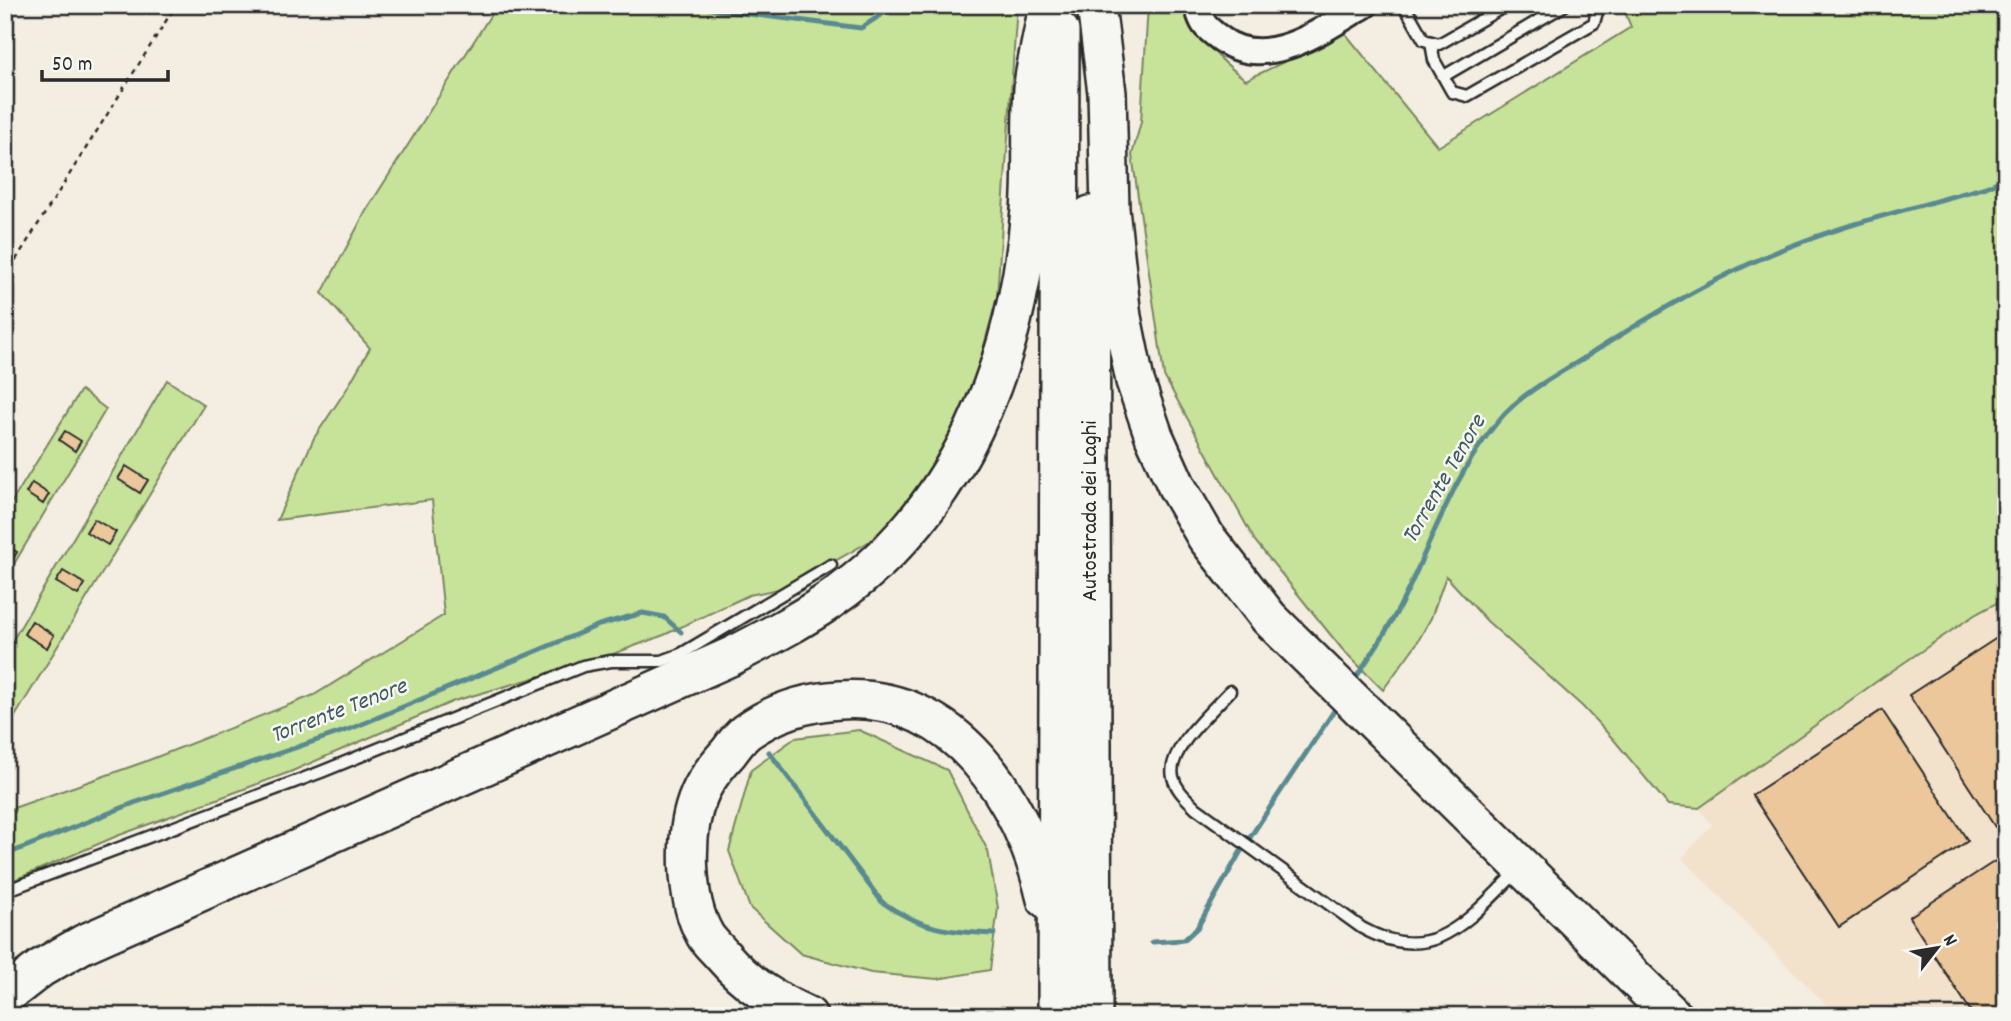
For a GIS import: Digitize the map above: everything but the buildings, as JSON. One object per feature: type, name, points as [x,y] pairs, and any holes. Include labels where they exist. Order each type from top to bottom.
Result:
[{"type":"highway","points":[[5,996],[41,968],[83,944],[732,656],[830,600],[892,547],[946,482],[965,449],[983,414],[1006,345],[1021,282],[1030,211],[1034,80],[1048,5]]},
{"type":"highway","name":"Autostrada dei Laghi","points":[[1056,1016],[1060,5]]},
{"type":"highway","name":"Autostrada dei Laghi","points":[[1089,5],[1093,1016]]},
{"type":"highway","points":[[1096,5],[1107,93],[1110,209],[1122,317],[1135,381],[1154,436],[1177,487],[1206,537],[1269,618],[1673,1016]]},
{"type":"highway","points":[[808,1016],[772,999],[738,973],[706,936],[695,910],[689,874],[689,845],[699,793],[723,758],[745,733],[780,713],[815,701],[856,699],[896,706],[937,724],[967,747],[996,779],[1020,822],[1040,872],[1056,942]]},
{"type":"street","points":[[1197,5],[1202,25],[1231,47],[1254,53],[1296,44],[1365,5]]},
{"type":"lane","points":[[1404,5],[1424,40],[1439,44],[1507,5]]},
{"type":"lane","points":[[1444,76],[1565,5]]},
{"type":"lane","points":[[1431,42],[1434,60],[1452,92],[1467,96],[1594,23],[1597,12],[1593,5]]},
{"type":"lane","points":[[5,891],[321,772],[583,666],[611,661],[663,661],[681,654],[831,565]]},
{"type":"lane","points":[[1230,691],[1178,750],[1172,774],[1182,794],[1224,829],[1362,928],[1382,939],[1402,943],[1439,938],[1457,929],[1523,867]]},
{"type":"path","points":[[5,277],[176,5]]},
{"type":"shaded area","points":[[2006,598],[2006,1016],[1837,1016],[1682,858],[1712,825],[1699,808],[1883,677],[1976,614]]},
{"type":"green space","points":[[497,5],[1017,5],[997,297],[961,432],[893,528],[789,587],[749,595],[664,635],[597,660],[454,701],[290,772],[117,836],[5,884],[5,811],[144,762],[314,695],[444,615],[432,500],[277,520],[314,438],[370,348],[322,293],[366,211]]},
{"type":"green space","points":[[1148,5],[1183,5],[1210,47],[1246,80],[1345,33],[1438,147],[1631,27],[1622,5],[2006,5],[2006,598],[1976,614],[1883,677],[1699,808],[1668,805],[1582,706],[1487,621],[1446,576],[1431,618],[1417,643],[1383,690],[1342,649],[1255,541],[1164,376],[1132,155],[1141,122]]},
{"type":"green space","points":[[167,380],[204,405],[5,733],[5,653]]},
{"type":"green space","points":[[81,390],[106,409],[5,579],[5,513]]},
{"type":"green space","points":[[859,730],[947,770],[988,851],[998,908],[990,970],[937,979],[871,973],[801,954],[750,908],[729,851],[751,770],[795,738]]},
{"type":"waterway","points":[[695,5],[861,28],[896,5]]},
{"type":"waterway","name":"Torrente Tenore","points":[[1353,682],[1401,604],[1447,503],[1470,460],[1508,410],[1541,384],[1699,289],[1795,244],[1986,187],[2006,178]]},
{"type":"waterway","name":"Torrente Tenore","points":[[5,855],[134,803],[350,729],[599,625],[643,613],[664,617],[681,632]]},
{"type":"waterway","name":"Torrente Tenore","points":[[1152,942],[1184,940],[1197,928],[1241,851],[1338,705]]},
{"type":"waterway","name":"Torrente Tenore","points":[[769,752],[882,902],[909,918],[935,927],[994,934]]}]
